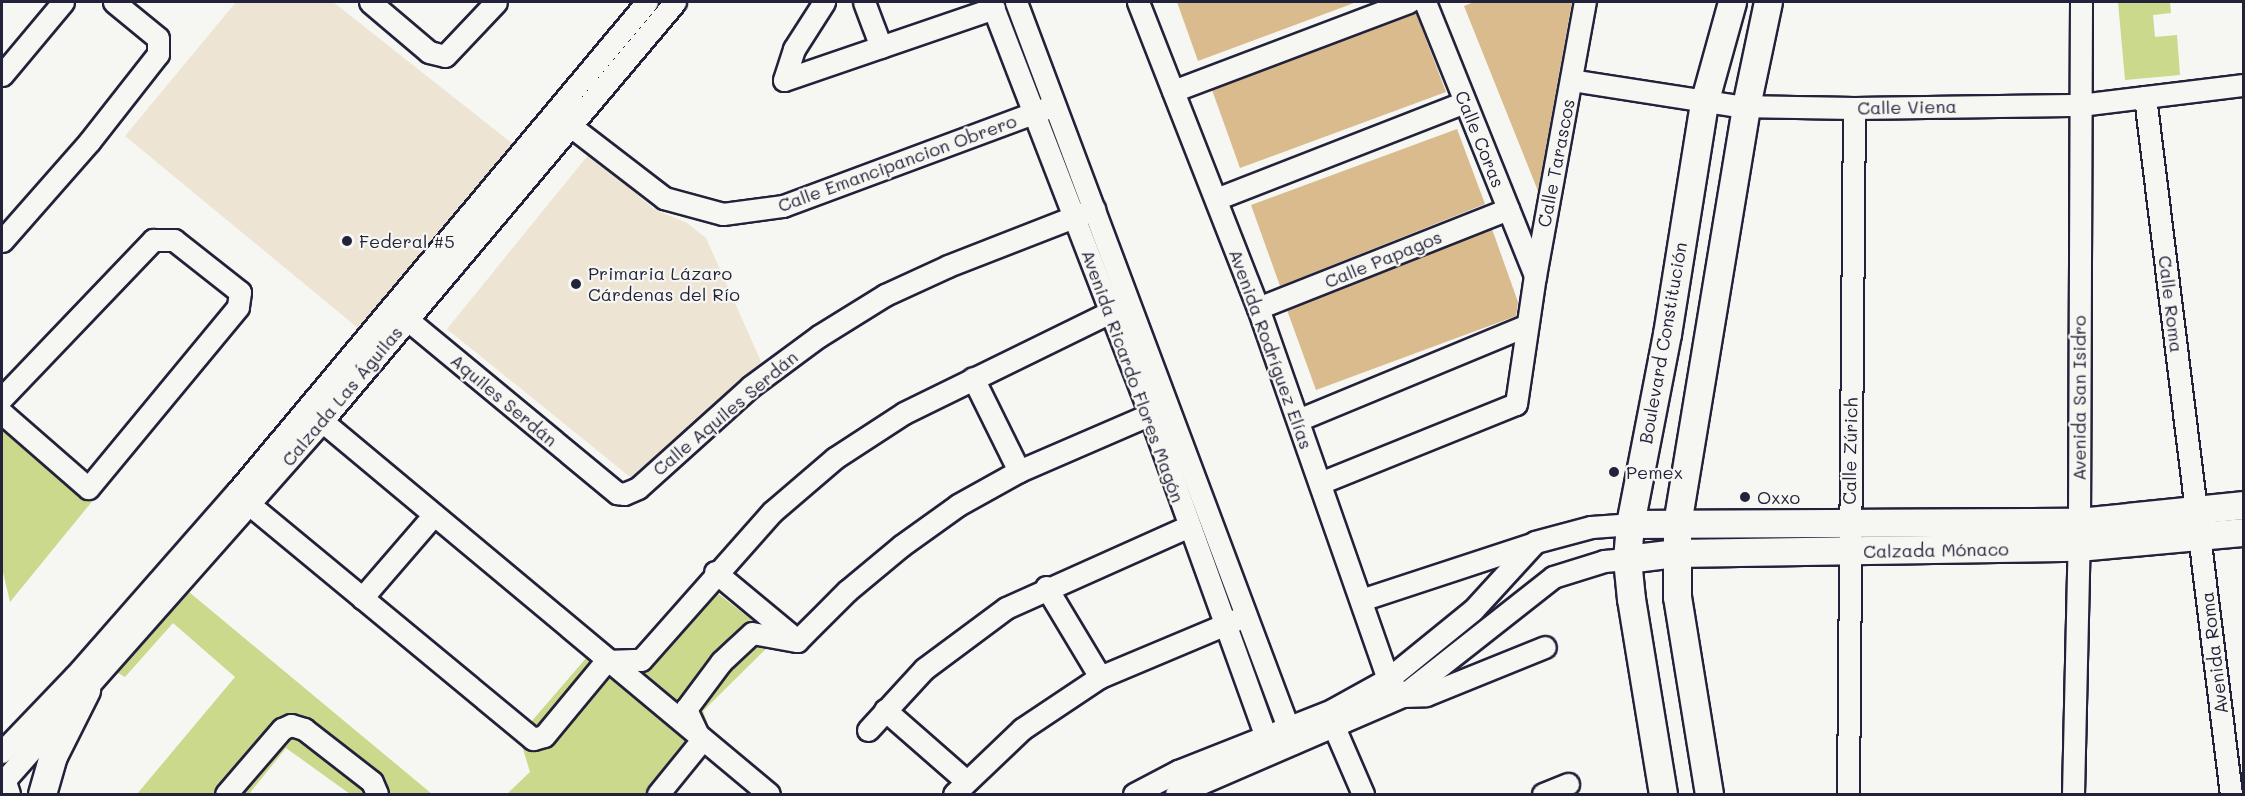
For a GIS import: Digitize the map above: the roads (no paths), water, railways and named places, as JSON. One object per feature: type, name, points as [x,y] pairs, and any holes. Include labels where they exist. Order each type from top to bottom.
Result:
[{"type":"main road","name":"Boulevard Constitución","points":[[1663,795],[1627,559],[1630,524],[1667,334],[1704,103],[1731,2]]},
{"type":"main road","points":[[1709,795],[1677,597],[1675,553],[1677,524],[1746,106],[1768,2]]},
{"type":"main road","name":"Calzada Mónaco","points":[[2199,524],[2244,505]]},
{"type":"main road","name":"Calzada Mónaco","points":[[1630,524],[1849,525],[2079,534]]},
{"type":"main road","name":"Calzada Mónaco","points":[[1627,559],[1675,553],[1849,551],[2199,524],[2244,532]]},
{"type":"main road","points":[[42,795],[53,756],[86,690]]},
{"type":"main road","points":[[2,783],[6,795]]},
{"type":"street","points":[[2,75],[63,2]]},
{"type":"street","points":[[2,241],[89,142],[158,54],[158,38],[114,2]]},
{"type":"street","points":[[370,2],[429,52],[449,55],[496,2]]},
{"type":"street","name":"Calzada Las Águilas","points":[[562,119],[646,2]]},
{"type":"street","name":"Calzada Las Águilas","points":[[2,783],[86,690],[242,499],[562,119],[675,2]]},
{"type":"street","points":[[824,2],[794,49],[784,80],[993,5]]},
{"type":"street","points":[[864,2],[881,47]]},
{"type":"street","name":"Avenida Ricardo Flores Magón","points":[[1016,2],[1291,736]]},
{"type":"street","name":"Avenida Rodríguez Elías","points":[[1138,2],[1258,308],[1388,679],[1402,696]]},
{"type":"street","points":[[1173,91],[1409,2]]},
{"type":"street","name":"Calle Coras","points":[[1425,2],[1534,276]]},
{"type":"street","name":"Calle Tarascos","points":[[1320,483],[1516,404],[1534,276],[1586,2]]},
{"type":"street","name":"Avenida San Isidro","points":[[2073,795],[2079,534],[2081,2]]},
{"type":"street","name":"Avenida Ricardo Flores Magón","points":[[993,5],[1150,415],[1269,744]]},
{"type":"street","name":"Calle Viena","points":[[1571,80],[1704,103],[1854,108],[2080,105],[2244,85]]},
{"type":"street","name":"Calle Roma","points":[[2145,97],[2199,524]]},
{"type":"street","points":[[1216,199],[1465,102]]},
{"type":"street","name":"Calle Emancipancion Obrero","points":[[562,119],[664,198],[723,214],[783,206],[1055,105]]},
{"type":"street","name":"Calle Zúrich","points":[[1848,795],[1854,108]]},
{"type":"street","name":"Calle Aquiles Serdán","points":[[617,493],[638,488],[750,387],[819,336],[885,295],[948,266],[1094,209]]},
{"type":"street","name":"Calle Papagos","points":[[1258,308],[1508,209]]},
{"type":"street","points":[[2,398],[153,240],[174,240],[240,292],[238,307],[88,488],[2,413]]},
{"type":"street","points":[[242,499],[533,739],[544,736],[606,661],[641,660],[715,572],[772,512],[835,458],[904,412],[1110,312]]},
{"type":"street","name":"Calzada Las Águilas","points":[[2,752],[242,499],[322,421],[399,313]]},
{"type":"street","name":"Aquiles Serdán","points":[[399,313],[617,493]]},
{"type":"street","points":[[1298,420],[1527,325]]},
{"type":"street","points":[[973,378],[1020,471]]},
{"type":"street","points":[[798,640],[847,591],[901,546],[958,506],[1020,471],[1169,406]]},
{"type":"street","points":[[322,421],[432,517],[769,795]]},
{"type":"street","points":[[362,598],[432,517]]},
{"type":"street","points":[[1361,600],[1534,543],[1591,527],[1630,524]]},
{"type":"street","name":"Avenida Roma","points":[[2199,524],[2231,795]]},
{"type":"street","points":[[868,730],[924,669],[963,636],[1046,587],[1189,526]]},
{"type":"street","points":[[1333,719],[1388,679],[1473,610],[1534,543]]},
{"type":"street","points":[[1402,696],[1553,577],[1596,563],[1627,559]]},
{"type":"street","points":[[715,572],[798,640]]},
{"type":"street","points":[[1046,587],[1100,677]]},
{"type":"street","points":[[885,710],[960,788],[1022,729],[1100,677],[1247,616]]},
{"type":"street","points":[[701,741],[686,709],[721,662],[752,633],[798,640]]},
{"type":"street","points":[[1134,795],[1178,771],[1269,744],[1402,696],[1426,695],[1545,647]]},
{"type":"street","points":[[1333,719],[1363,795]]},
{"type":"street","points":[[226,795],[282,729],[291,725],[304,729],[372,782],[377,794]]},
{"type":"street","points":[[658,795],[701,741]]},
{"type":"street","points":[[1176,795],[1269,744]]},
{"type":"street","points":[[1542,795],[1568,784]]},
{"type":"place","name":"Federal #5","points":[[347,241]]},
{"type":"place","name":"Primaria Lázaro Cárdenas del Río","points":[[576,284]]},
{"type":"place","name":"Pemex","points":[[1614,472]]},
{"type":"place","name":"Oxxo","points":[[1745,497]]}]
